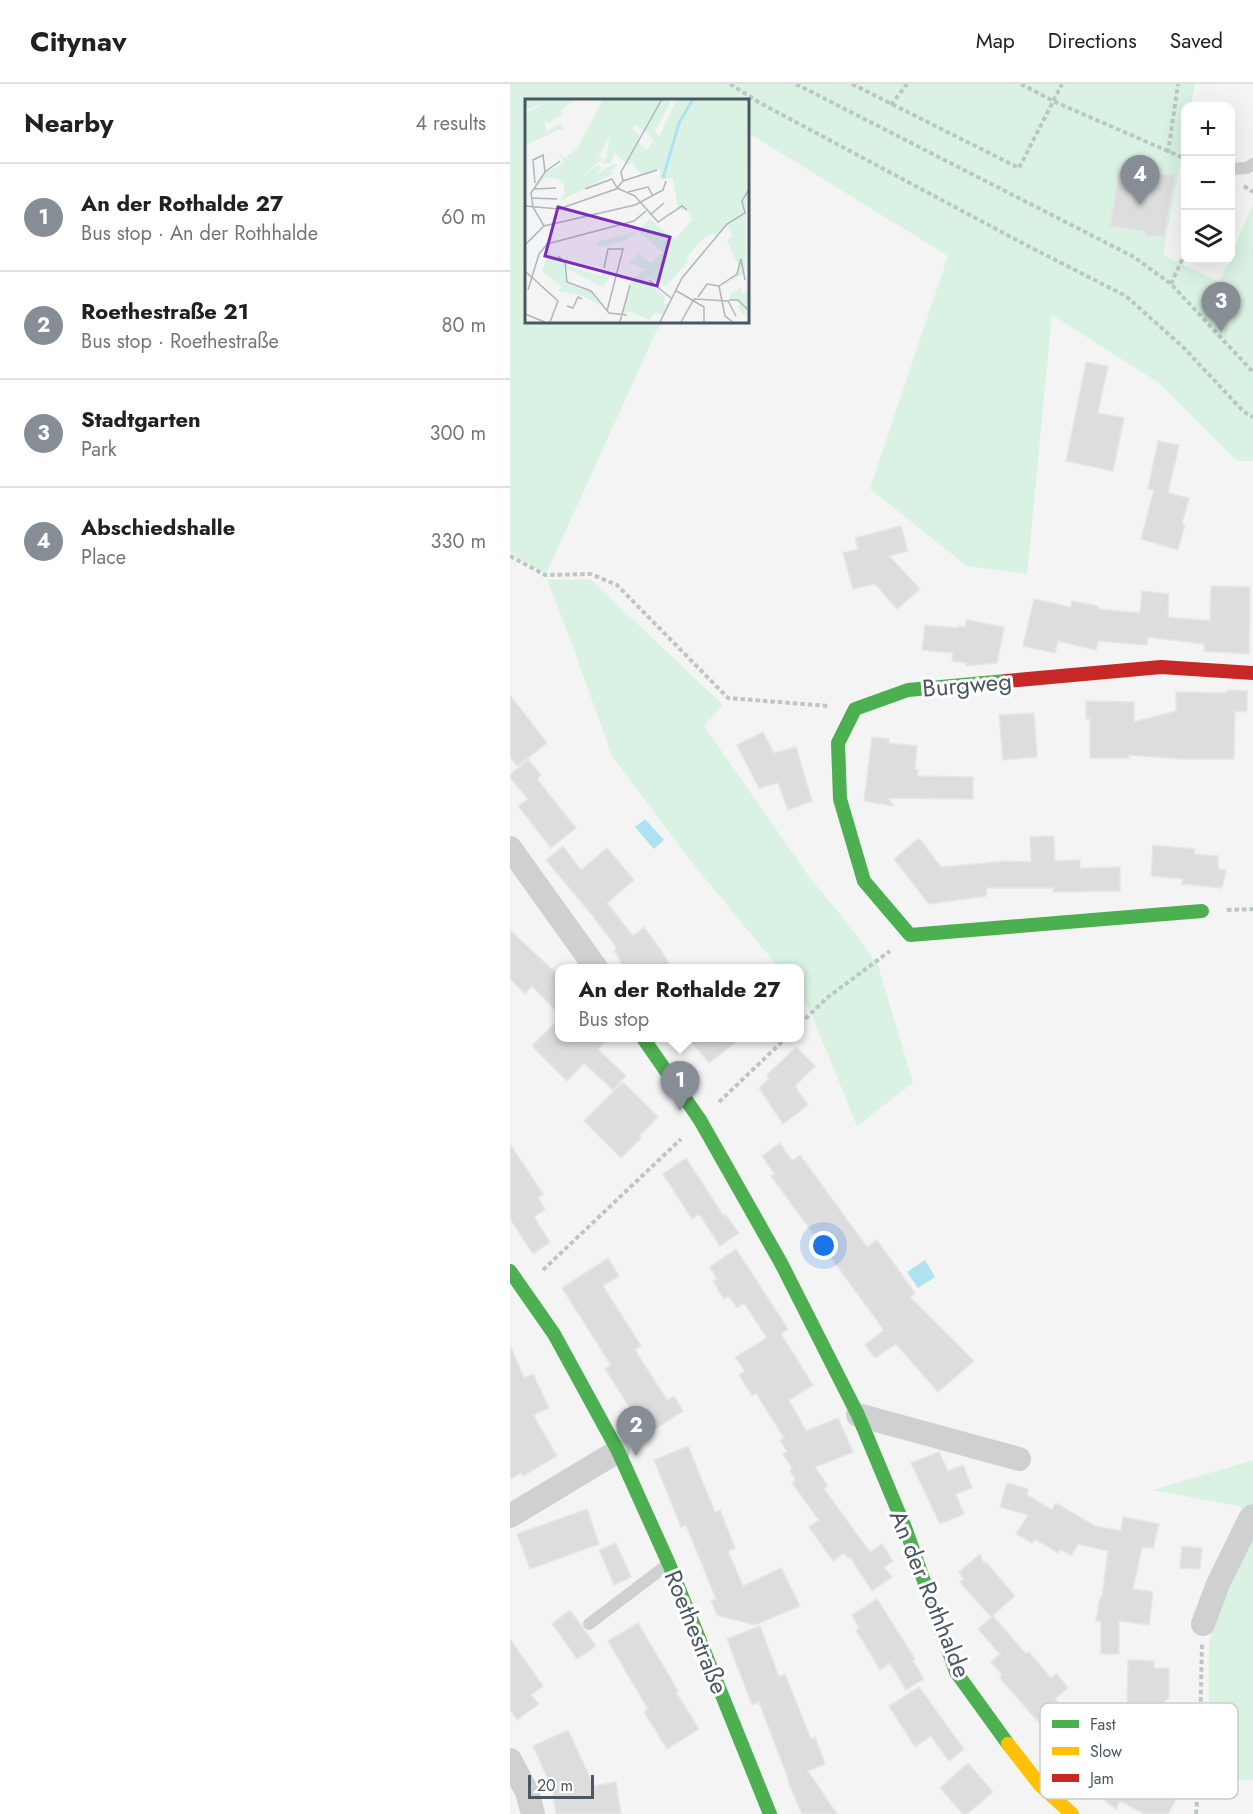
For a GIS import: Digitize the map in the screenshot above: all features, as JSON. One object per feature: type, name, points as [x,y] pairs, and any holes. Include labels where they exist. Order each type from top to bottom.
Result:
[{"type":"street","name":"Burgweg","points":[[858,708],[908,690],[1161,667],[1253,673]]},
{"type":"street","points":[[858,708],[855,709],[838,743],[840,799],[854,878],[864,881],[909,935],[1202,911]]},
{"type":"street","points":[[510,849],[592,964]]},
{"type":"street","name":"An der Rothhalde","points":[[646,1042],[700,1120],[781,1263],[858,1415],[906,1530],[956,1672],[1040,1785]]},
{"type":"street","name":"Roethestraße","points":[[510,1271],[554,1334],[618,1451],[669,1564],[770,1814]]},
{"type":"street","points":[[858,1415],[1019,1459]]},
{"type":"street","points":[[510,1516],[618,1451]]},
{"type":"street","points":[[1203,1624],[1218,1584],[1253,1516]]},
{"type":"street","points":[[510,1760],[527,1792],[533,1814]]},
{"type":"street","name":"An der Rothhalde","points":[[1055,1799],[1072,1814]]},
{"type":"lane","points":[[1235,169],[1247,168],[1253,164]]},
{"type":"lane","points":[[589,1624],[669,1564]]},
{"type":"path","points":[[730,84],[771,109],[1126,296],[1185,349],[1244,412],[1253,417]]},
{"type":"path","points":[[796,84],[1134,257],[1171,284],[1253,372]]},
{"type":"path","points":[[852,84],[1019,168],[1062,84]]},
{"type":"path","points":[[891,105],[907,84]]},
{"type":"path","points":[[1021,84],[1053,101],[1181,158]]},
{"type":"path","points":[[1168,153],[1178,84]]},
{"type":"path","points":[[1171,284],[1181,260]]},
{"type":"path","points":[[510,556],[545,575],[591,574],[617,585],[728,698],[858,708]]},
{"type":"path","points":[[804,1020],[828,997],[873,965],[909,935]]},
{"type":"path","points":[[523,1290],[782,1042]]},
{"type":"path","points":[[1201,1703],[1203,1624]]},
{"type":"path","points":[[1196,1814],[1197,1799]]},
{"type":"green space","points":[[510,84],[1195,84],[1192,102],[1181,102],[1181,159],[1163,255],[1219,282],[1227,264],[1235,264],[1235,246],[1253,204],[1253,461],[1237,461],[1159,383],[1052,315],[1027,574],[967,566],[870,489],[948,256],[748,133],[748,99],[525,99],[525,322],[661,322],[546,574],[510,553]]},
{"type":"green space","points":[[590,579],[723,705],[704,726],[810,878],[878,965],[913,1083],[857,1126],[804,1001],[804,964],[776,964],[690,860],[612,756],[547,580]]},
{"type":"green space","points":[[1253,1460],[1253,1528],[1250,1519],[1239,1506],[1153,1490]]},
{"type":"green space","points":[[1253,1538],[1253,1780],[1238,1780],[1238,1703],[1209,1703],[1209,1649],[1213,1624]]},
{"type":"water","points":[[645,819],[664,840],[654,849],[635,827]]},
{"type":"water","points":[[925,1260],[935,1277],[918,1288],[907,1272]]},
{"type":"building","points":[[1119,170],[1175,175],[1164,237],[1147,236],[1145,232],[1110,226]]},
{"type":"building","points":[[1086,362],[1108,366],[1098,413],[1124,418],[1113,471],[1066,461]]},
{"type":"building","points":[[1158,441],[1179,445],[1168,493],[1189,498],[1178,550],[1141,539],[1154,490],[1148,489]]},
{"type":"building","points":[[901,526],[908,551],[889,556],[920,589],[897,609],[875,584],[853,589],[843,553],[858,549],[855,538]]},
{"type":"building","points":[[1211,586],[1250,587],[1249,654],[1204,651],[1204,644],[1148,637],[1147,645],[1098,641],[1096,650],[1058,641],[1055,653],[1023,646],[1034,599],[1071,607],[1072,601],[1098,606],[1098,609],[1140,613],[1142,591],[1169,594],[1168,617],[1210,621]]},
{"type":"building","points":[[967,620],[1004,627],[997,663],[966,666],[967,663],[952,661],[953,653],[922,650],[925,625],[958,628],[959,626],[965,627]]},
{"type":"building","points":[[1227,690],[1247,691],[1247,712],[1235,711],[1234,759],[1181,759],[1129,755],[1129,758],[1090,758],[1090,719],[1086,719],[1086,701],[1134,702],[1134,722],[1176,711],[1176,692],[1227,693]]},
{"type":"building","points":[[510,695],[547,743],[517,766],[510,757]]},
{"type":"building","points":[[1034,713],[1037,757],[1003,760],[999,715]]},
{"type":"building","points":[[763,732],[774,753],[796,747],[812,801],[788,810],[778,783],[759,788],[737,745]]},
{"type":"building","points":[[872,737],[889,739],[889,743],[917,746],[915,769],[918,770],[917,776],[973,777],[973,799],[888,798],[894,806],[864,801]]},
{"type":"building","points":[[528,759],[541,775],[537,779],[576,828],[551,848],[518,806],[528,799],[510,777]]},
{"type":"building","points":[[1054,836],[1055,861],[1080,860],[1080,868],[1120,867],[1120,891],[1053,892],[1053,888],[987,888],[986,896],[929,904],[894,859],[919,838],[941,867],[1006,861],[1031,862],[1030,837]]},
{"type":"building","points":[[1153,845],[1195,849],[1194,854],[1218,856],[1218,869],[1226,870],[1222,888],[1182,884],[1183,879],[1151,876]]},
{"type":"building","points":[[563,846],[581,870],[607,848],[634,880],[607,903],[633,936],[644,927],[669,964],[622,964],[614,950],[617,948],[546,860]]},
{"type":"building","points":[[510,930],[555,972],[555,1010],[532,986],[525,994],[510,979]]},
{"type":"building","points":[[555,1023],[555,1042],[605,1042],[598,1049],[626,1076],[613,1090],[584,1063],[567,1081],[532,1046]]},
{"type":"building","points":[[691,1042],[736,1042],[709,1063]]},
{"type":"building","points":[[796,1047],[815,1066],[795,1086],[808,1105],[783,1124],[759,1088],[769,1079],[767,1075]]},
{"type":"building","points":[[623,1082],[658,1117],[621,1158],[584,1121]]},
{"type":"building","points":[[780,1143],[792,1161],[800,1155],[867,1247],[877,1240],[915,1293],[910,1297],[974,1361],[938,1392],[896,1344],[875,1358],[865,1345],[884,1330],[771,1176],[775,1174],[762,1156]]},
{"type":"building","points":[[510,1144],[543,1194],[538,1198],[545,1209],[534,1217],[550,1242],[533,1254],[510,1219]]},
{"type":"building","points":[[686,1158],[723,1215],[725,1214],[739,1233],[720,1246],[699,1214],[692,1219],[663,1174]]},
{"type":"building","points":[[736,1249],[788,1329],[781,1334],[813,1385],[789,1400],[806,1431],[838,1418],[853,1452],[815,1467],[828,1486],[824,1489],[870,1552],[882,1544],[893,1561],[884,1567],[892,1577],[872,1591],[850,1557],[848,1558],[844,1553],[833,1561],[809,1527],[819,1520],[792,1483],[796,1480],[783,1454],[787,1451],[780,1441],[784,1438],[756,1393],[752,1396],[739,1375],[745,1371],[735,1357],[767,1338],[744,1303],[737,1308],[729,1296],[724,1299],[713,1281],[717,1279],[710,1267]]},
{"type":"building","points":[[608,1258],[619,1276],[603,1286],[641,1346],[635,1350],[667,1400],[674,1396],[683,1411],[652,1431],[643,1416],[637,1419],[605,1369],[611,1365],[562,1288]]},
{"type":"building","points":[[510,1345],[524,1378],[533,1374],[549,1408],[533,1415],[557,1456],[523,1476],[521,1473],[510,1479]]},
{"type":"building","points":[[688,1446],[715,1512],[720,1510],[735,1548],[728,1551],[743,1586],[781,1568],[800,1606],[755,1625],[717,1615],[711,1601],[716,1599],[686,1525],[681,1527],[654,1460]]},
{"type":"building","points":[[939,1452],[948,1471],[963,1465],[972,1488],[956,1494],[964,1514],[940,1524],[911,1463]]},
{"type":"building","points":[[1007,1483],[1028,1489],[1027,1495],[1052,1510],[1056,1503],[1095,1526],[1121,1531],[1123,1517],[1159,1524],[1153,1548],[1142,1548],[1133,1589],[1153,1592],[1149,1625],[1119,1621],[1119,1654],[1101,1654],[1101,1622],[1096,1621],[1100,1597],[1102,1597],[1108,1551],[1078,1544],[1071,1556],[1060,1549],[1058,1553],[1035,1539],[1032,1543],[1016,1534],[1028,1515],[1000,1507]]},
{"type":"building","points":[[587,1509],[599,1544],[530,1569],[517,1534]]},
{"type":"building","points":[[616,1543],[631,1577],[614,1585],[599,1550]]},
{"type":"building","points":[[1182,1546],[1202,1548],[1200,1569],[1180,1568]]},
{"type":"building","points":[[980,1554],[984,1565],[985,1561],[1015,1596],[991,1617],[960,1582],[964,1579],[959,1572]]},
{"type":"building","points":[[877,1599],[915,1659],[913,1661],[924,1679],[906,1690],[890,1663],[880,1670],[856,1630],[859,1628],[852,1615]]},
{"type":"building","points":[[570,1610],[596,1646],[577,1659],[552,1624]]},
{"type":"building","points":[[993,1616],[1026,1654],[1029,1652],[1051,1678],[1056,1673],[1068,1688],[1055,1699],[1059,1703],[1040,1703],[1040,1724],[1000,1678],[1002,1675],[991,1662],[1000,1654],[978,1629]]},
{"type":"building","points":[[638,1623],[699,1729],[667,1749],[644,1712],[648,1709],[608,1641]]},
{"type":"building","points":[[760,1626],[779,1677],[785,1674],[811,1739],[815,1737],[825,1764],[808,1771],[837,1814],[802,1814],[759,1702],[752,1705],[727,1639]]},
{"type":"building","points":[[510,1639],[543,1686],[531,1695],[539,1704],[517,1720],[510,1710]]},
{"type":"building","points":[[1128,1660],[1154,1661],[1154,1668],[1169,1668],[1169,1698],[1163,1703],[1127,1703]]},
{"type":"building","points":[[919,1687],[964,1749],[949,1761],[931,1736],[915,1747],[889,1706]]},
{"type":"building","points":[[568,1730],[594,1786],[616,1782],[621,1814],[556,1814],[552,1788],[533,1746]]},
{"type":"building","points":[[968,1763],[993,1792],[967,1814],[963,1814],[940,1788]]},
{"type":"building","points":[[1103,1799],[1176,1799],[1168,1814],[1145,1814],[1120,1801],[1116,1809]]},
{"type":"traffic: fast","points":[[1006,681],[908,690],[855,709],[838,743],[840,799],[864,881],[910,935],[1202,911]]},
{"type":"traffic: fast","points":[[646,1042],[700,1120],[781,1263],[858,1415],[906,1530],[956,1672],[1008,1744]]},
{"type":"traffic: fast","points":[[510,1271],[554,1334],[618,1451],[669,1564],[770,1814]]},
{"type":"traffic: slow","points":[[1008,1744],[1040,1785]]},
{"type":"traffic: slow","points":[[1055,1799],[1072,1814]]},
{"type":"traffic: jam","points":[[1006,681],[1161,667],[1253,673]]},
{"type":"place","name":"Abschiedshalle","points":[[1140,205]]},
{"type":"place","name":"Stadtgarten","points":[[1221,332]]},
{"type":"place","name":"An der Rothalde 27","points":[[680,1111]]},
{"type":"place","name":"Roethestraße 21","points":[[636,1456]]}]
